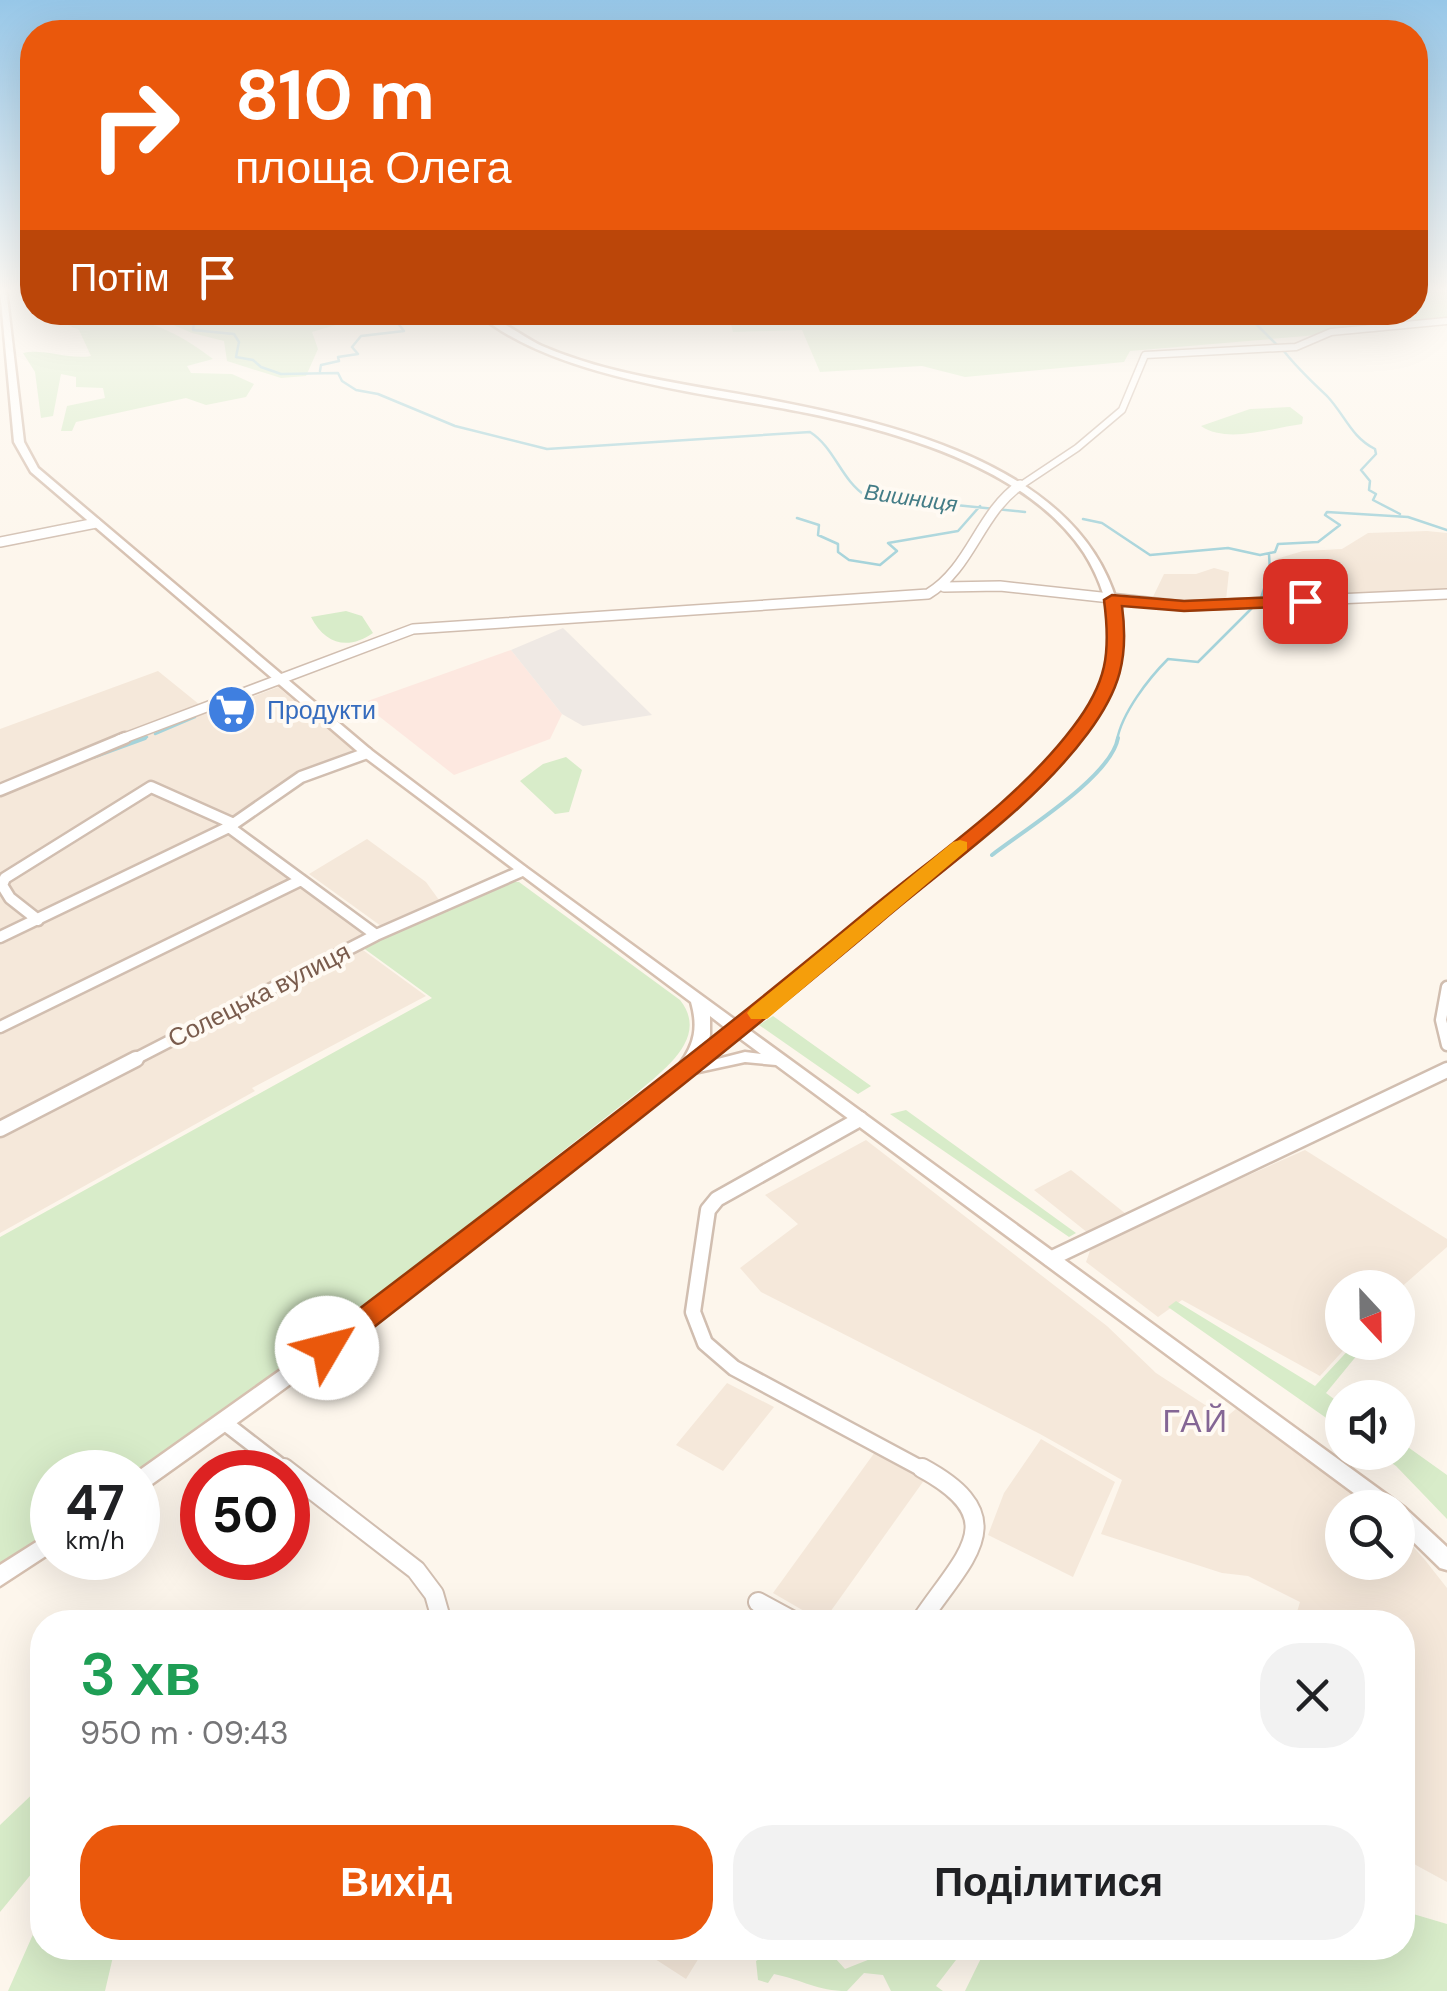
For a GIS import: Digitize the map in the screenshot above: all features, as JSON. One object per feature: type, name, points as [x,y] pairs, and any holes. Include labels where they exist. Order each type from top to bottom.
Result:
[{"type":"main road","points":[[13,382],[22,454],[34,470],[367,753],[698,1002],[1365,1490]]},
{"type":"main road","points":[[160,1468],[225,1423],[738,1031],[1003,810],[1065,749],[1094,712],[1114,666],[1118,645],[1112,600],[1094,563],[1070,529],[1019,488],[930,446],[872,428],[668,382]]},
{"type":"main road","points":[[676,1079],[696,1056],[704,1034],[698,1002]]},
{"type":"main road","points":[[676,1079],[707,1065],[745,1056],[787,1066]]},
{"type":"main road","points":[[1415,1530],[1447,1561]]},
{"type":"main road","points":[[0,1578],[30,1557]]},
{"type":"street","points":[[944,587],[993,510],[1122,410],[1135,382]]},
{"type":"street","points":[[0,542],[96,523]]},
{"type":"street","points":[[0,790],[174,717],[394,635],[431,626],[904,598],[944,587],[1000,586],[1158,605],[1447,594]]},
{"type":"street","points":[[0,937],[232,826],[301,776],[367,753]]},
{"type":"street","points":[[38,920],[10,898],[2,885],[5,878],[151,787],[232,826],[376,935]]},
{"type":"street","name":"Солецька вулиця","points":[[0,1128],[376,935],[522,871]]},
{"type":"street","points":[[0,1027],[301,880]]},
{"type":"street","points":[[1447,987],[1440,1020],[1447,1045]]},
{"type":"street","points":[[1050,1259],[1447,1070]]},
{"type":"street","points":[[860,1119],[718,1198],[708,1210],[693,1300],[700,1336],[716,1356],[953,1485],[966,1496],[977,1520],[976,1537],[928,1610]]},
{"type":"street","points":[[225,1423],[416,1570],[432,1585],[441,1610]]},
{"type":"street","points":[[758,1602],[773,1610]]},
{"type":"shaded area","points":[[1368,533],[1447,533],[1447,590],[1300,597],[1276,559],[1303,551],[1342,549]]},
{"type":"shaded area","points":[[1214,568],[1229,572],[1226,600],[1151,601],[1164,574],[1196,574]]},
{"type":"shaded area","points":[[563,628],[652,715],[583,726],[562,714],[511,650]]},
{"type":"shaded area","points":[[511,650],[562,714],[550,739],[454,775],[362,703]]},
{"type":"shaded area","points":[[158,671],[205,709],[229,701],[234,704],[278,687],[353,750],[291,777],[222,826],[367,934],[352,942],[426,996],[252,1088],[255,1091],[0,1233],[0,729]]},
{"type":"shaded area","points":[[367,839],[426,882],[439,900],[381,926],[309,874]]},
{"type":"shaded area","points":[[866,1140],[1107,1326],[1156,1373],[1225,1418],[1236,1409],[1354,1490],[1325,1490],[1325,1580],[1415,1580],[1415,1549],[1447,1588],[1447,1882],[1415,1865],[1415,1610],[1298,1610],[1300,1602],[1248,1576],[1222,1573],[1101,1534],[1122,1480],[761,1292],[740,1268],[798,1224],[765,1195]]},
{"type":"shaded area","points":[[1305,1150],[1447,1239],[1447,1247],[1415,1275],[1415,1270],[1325,1270],[1325,1360],[1335,1360],[1320,1376],[1182,1300],[1158,1317],[1086,1262],[1092,1245]]},
{"type":"shaded area","points":[[1071,1170],[1126,1214],[1088,1233],[1034,1190]]},
{"type":"shaded area","points":[[727,1383],[774,1407],[723,1471],[676,1445]]},
{"type":"shaded area","points":[[1041,1439],[1115,1482],[1073,1577],[988,1535],[1004,1493]]},
{"type":"shaded area","points":[[875,1452],[925,1479],[832,1610],[802,1610],[773,1593]]},
{"type":"shaded area","points":[[657,1960],[698,1960],[686,1979]]},
{"type":"green space","points":[[36,382],[59,382],[53,416],[41,418]]},
{"type":"green space","points":[[76,382],[254,384],[246,397],[206,405],[186,398],[76,422],[72,431],[61,431],[67,406],[105,398],[103,388],[76,387]]},
{"type":"green space","points":[[1290,407],[1303,417],[1302,424],[1236,434],[1201,426],[1250,409]]},
{"type":"green space","points":[[346,611],[362,616],[373,633],[355,642],[338,642],[323,634],[311,617]]},
{"type":"green space","points":[[566,757],[582,770],[569,812],[555,814],[520,781],[543,764]]},
{"type":"green space","points":[[508,882],[519,882],[680,1000],[690,1027],[680,1052],[637,1093],[255,1391],[160,1457],[160,1450],[30,1450],[30,1547],[0,1564],[0,1237],[432,998],[362,947]]},
{"type":"green space","points":[[773,1016],[871,1086],[858,1094],[759,1025]]},
{"type":"green space","points":[[906,1110],[1076,1233],[1069,1237],[890,1114]]},
{"type":"green space","points":[[1176,1301],[1315,1386],[1339,1360],[1353,1360],[1337,1380],[1325,1380],[1325,1417],[1168,1307]]},
{"type":"green space","points":[[1415,1452],[1447,1475],[1447,1519],[1400,1470],[1415,1470]]},
{"type":"green space","points":[[30,1796],[30,1876],[0,1912],[0,1825]]},
{"type":"green space","points":[[1415,1915],[1447,1924],[1447,1991],[965,1991],[980,1960],[1415,1960]]},
{"type":"green space","points":[[30,1941],[30,1960],[112,1960],[105,1991],[8,1991]]},
{"type":"green space","points":[[837,1960],[845,1969],[868,1960],[956,1960],[936,1986],[943,1991],[891,1991],[883,1975],[864,1973],[847,1991],[774,1974],[768,1983],[758,1980],[756,1961]]},
{"type":"waterway","name":"Вишниця","points":[[343,382],[455,426],[547,449],[810,432],[866,496],[979,507]]},
{"type":"waterway","points":[[1312,382],[1360,438],[1375,449],[1376,454],[1361,470],[1370,481],[1369,490],[1376,494],[1373,500],[1400,514]]},
{"type":"waterway","points":[[797,518],[819,525],[818,535],[838,544],[838,552],[849,560],[880,565],[897,551],[888,543],[958,531],[979,507]]},
{"type":"waterway","name":"Вишниця","points":[[979,507],[1025,512]]},
{"type":"waterway","name":"Вишниця","points":[[1083,519],[1102,523],[1150,555],[1228,548],[1260,555],[1275,552],[1278,544],[1318,542],[1340,525],[1325,515],[1327,512],[1408,517],[1447,530]]},
{"type":"waterway","points":[[1261,598],[1270,571],[1269,554]]},
{"type":"waterway","points":[[1117,740],[1137,697],[1168,659],[1198,662],[1255,605]]},
{"type":"waterway","points":[[155,734],[195,717]]},
{"type":"waterway","points":[[139,740],[147,737]]},
{"type":"waterway","points":[[93,757],[145,738]]},
{"type":"waterway","points":[[992,855],[1083,786],[1112,753],[1118,738]]},
{"type":"slow traffic","points":[[759,1013],[960,846]]},
{"type":"place","name":"Продукти","points":[[232,710]]},
{"type":"district","name":"ГАЙ","points":[[1196,1421]]},
{"type":"route","points":[[327,1348],[724,1042],[1035,782],[1081,730],[1106,690],[1118,645],[1118,622],[1112,600],[1184,606],[1305,601]]}]
